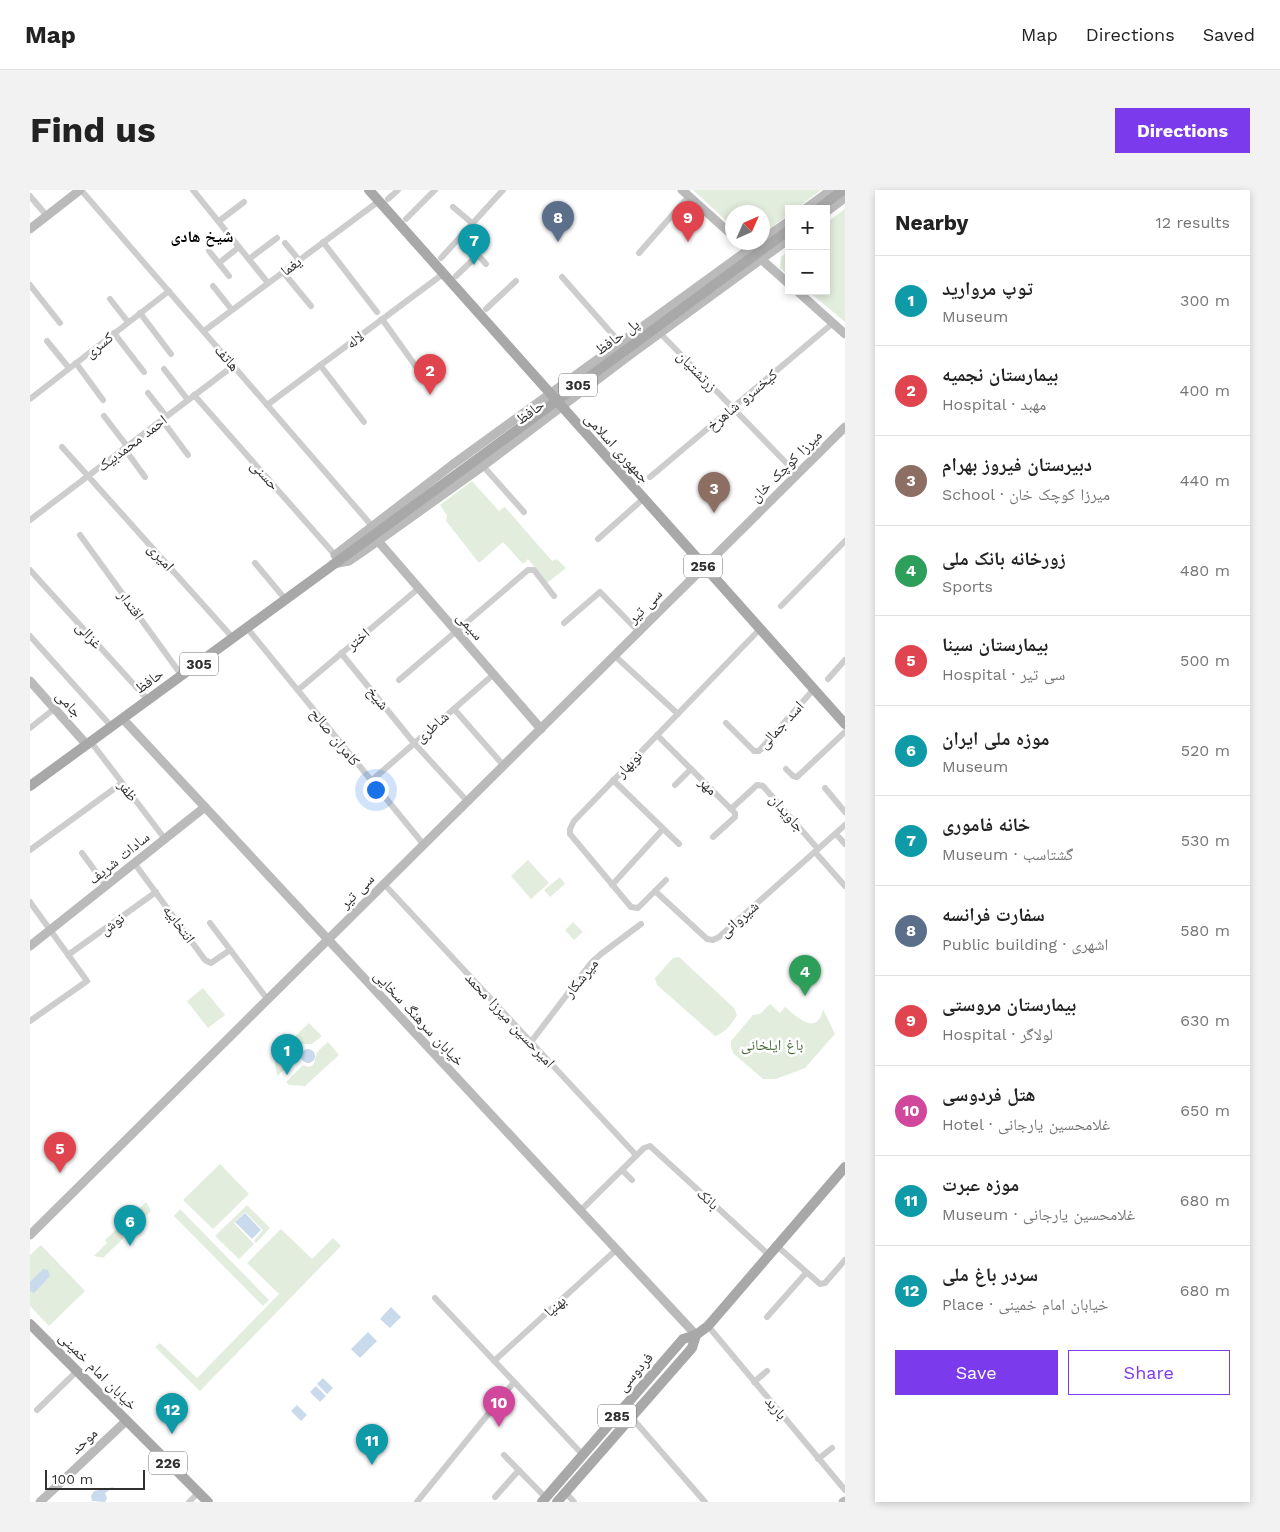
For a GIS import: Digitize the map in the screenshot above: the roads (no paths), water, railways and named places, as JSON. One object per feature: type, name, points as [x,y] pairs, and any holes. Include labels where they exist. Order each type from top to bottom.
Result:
[{"type":"main road","points":[[30,229],[81,190]]},
{"type":"main road","name":"جمهوری اسلامی","points":[[368,190],[403,222],[438,261],[443,274],[453,279],[483,312],[549,394],[845,724]]},
{"type":"main road","points":[[810,205],[831,190]]},
{"type":"main road","points":[[823,205],[843,190]]},
{"type":"main road","points":[[686,193],[725,228]]},
{"type":"main road","points":[[822,196],[824,205]]},
{"type":"main road","points":[[830,207],[845,198]]},
{"type":"main road","points":[[770,234],[785,224]]},
{"type":"main road","name":"پل حافظ","points":[[372,540],[785,233]]},
{"type":"main road","name":"حافظ","points":[[336,559],[372,540],[483,466],[785,242]]},
{"type":"main road","points":[[750,250],[785,280]]},
{"type":"main road","name":"حافظ","points":[[30,786],[286,600],[336,559],[372,526],[512,421],[750,250]]},
{"type":"main road","points":[[802,295],[845,334]]},
{"type":"main road","points":[[512,421],[522,436]]},
{"type":"main road","name":"میرزا کوچک خان","points":[[704,567],[845,427]]},
{"type":"main road","name":"سیمی","points":[[372,540],[419,588],[541,728]]},
{"type":"main road","name":"سی تیر","points":[[30,1235],[704,567]]},
{"type":"main road","name":"جامی","points":[[30,682],[89,744]]},
{"type":"main road","name":"خیابان سرهنگ سخایی","points":[[123,718],[696,1335]]},
{"type":"main road","name":"سادات شریف","points":[[30,946],[205,807]]},
{"type":"main road","name":"فردوسی","points":[[544,1500],[683,1339],[696,1335],[708,1326],[845,1166]]},
{"type":"main road","name":"خیابان امام خمینی","points":[[30,1324],[208,1502]]},
{"type":"main road","name":"فردوسی","points":[[558,1502],[692,1348],[696,1335]]},
{"type":"main road","points":[[623,1409],[632,1418]]},
{"type":"main road","points":[[47,1502],[128,1422]]},
{"type":"main road","name":"موحد","points":[[40,1502],[128,1422]]},
{"type":"main road","points":[[609,1426],[618,1434]]},
{"type":"main road","points":[[583,1455],[592,1464]]},
{"type":"street","name":"هاتف","points":[[81,190],[372,526]]},
{"type":"street","points":[[193,190],[268,283]]},
{"type":"street","name":"یغما","points":[[204,331],[323,242],[398,190]]},
{"type":"street","points":[[403,222],[435,190]]},
{"type":"street","points":[[438,261],[503,190]]},
{"type":"street","points":[[638,253],[686,193]]},
{"type":"street","points":[[30,196],[47,216]]},
{"type":"street","points":[[219,221],[244,202]]},
{"type":"street","points":[[453,207],[472,224]]},
{"type":"street","points":[[249,259],[277,238]]},
{"type":"street","points":[[323,242],[377,312]]},
{"type":"street","points":[[285,243],[299,260]]},
{"type":"street","points":[[218,263],[239,247]]},
{"type":"street","points":[[209,251],[229,276]]},
{"type":"street","points":[[453,279],[478,255],[486,264]]},
{"type":"street","points":[[283,272],[311,306]]},
{"type":"street","name":"لاله","points":[[267,405],[443,274]]},
{"type":"street","points":[[562,276],[621,344]]},
{"type":"street","points":[[483,312],[516,281]]},
{"type":"street","points":[[30,285],[60,323]]},
{"type":"street","points":[[213,286],[232,310]]},
{"type":"street","name":"کسری","points":[[31,396],[169,291]]},
{"type":"street","points":[[110,299],[128,322]]},
{"type":"street","points":[[140,313],[171,354]]},
{"type":"street","points":[[382,319],[417,368]]},
{"type":"street","name":"کیخسرو شاهرخ","points":[[650,477],[833,323]]},
{"type":"street","points":[[114,333],[144,372]]},
{"type":"street","name":"زرتشتیان","points":[[660,333],[797,474]]},
{"type":"street","points":[[47,341],[70,368]]},
{"type":"street","points":[[76,363],[103,400]]},
{"type":"street","points":[[320,365],[364,422]]},
{"type":"street","name":"احمد محمدبیک","points":[[30,520],[233,366]]},
{"type":"street","points":[[164,369],[188,400]]},
{"type":"street","points":[[148,393],[188,456]]},
{"type":"street","name":"حسنی","points":[[194,395],[336,559]]},
{"type":"street","points":[[104,416],[145,476]]},
{"type":"street","name":"امیری","points":[[62,447],[234,638]]},
{"type":"street","points":[[483,466],[524,512]]},
{"type":"street","points":[[598,540],[643,499]]},
{"type":"street","name":"اقتدار","points":[[80,534],[182,676]]},
{"type":"street","points":[[782,606],[845,541]]},
{"type":"street","points":[[255,563],[286,600]]},
{"type":"street","name":"غزالی","points":[[30,570],[148,700]]},
{"type":"street","points":[[399,680],[528,570],[534,570],[554,596]]},
{"type":"street","name":"اختر","points":[[298,690],[419,588]]},
{"type":"street","points":[[564,623],[600,592],[639,632]]},
{"type":"street","name":"کامران صالح","points":[[247,628],[424,845]]},
{"type":"street","name":"نوبهار","points":[[655,891],[638,908],[631,907],[570,834],[574,821],[760,630]]},
{"type":"street","points":[[30,636],[112,727]]},
{"type":"street","name":"شیخ","points":[[342,653],[414,743],[468,802]]},
{"type":"street","points":[[615,656],[678,714]]},
{"type":"street","points":[[828,680],[845,660]]},
{"type":"street","name":"شاطری","points":[[371,781],[494,674]]},
{"type":"street","name":"اسد جمالی","points":[[726,723],[754,751],[759,751],[814,689]]},
{"type":"street","points":[[30,728],[54,709]]},
{"type":"street","points":[[454,709],[504,766]]},
{"type":"street","points":[[786,769],[795,777],[799,775],[845,732]]},
{"type":"street","name":"مهر","points":[[657,735],[731,809]]},
{"type":"street","name":"ظفر","points":[[89,744],[165,839]]},
{"type":"street","points":[[675,784],[691,769]]},
{"type":"street","points":[[614,780],[679,844]]},
{"type":"street","points":[[30,850],[122,783]]},
{"type":"street","name":"جاویدان","points":[[731,809],[760,784],[816,851]]},
{"type":"street","points":[[825,788],[845,812]]},
{"type":"street","points":[[713,837],[735,817],[736,813],[731,809]]},
{"type":"street","name":"شیروانی","points":[[655,891],[708,939],[719,938],[845,825]]},
{"type":"street","points":[[612,885],[663,829]]},
{"type":"street","points":[[836,834],[845,844]]},
{"type":"street","points":[[816,851],[845,886]]},
{"type":"street","points":[[82,853],[106,886]]},
{"type":"street","name":"انتخابیه","points":[[135,864],[206,960],[211,963],[230,950]]},
{"type":"street","points":[[655,891],[666,880]]},
{"type":"street","name":"امیرحسین میرزا محمد","points":[[384,884],[636,1156]]},
{"type":"street","name":"نوش","points":[[68,955],[156,892]]},
{"type":"street","points":[[30,902],[87,981],[30,1021]]},
{"type":"street","points":[[210,923],[268,1000]]},
{"type":"street","name":"میرشکار","points":[[531,1042],[591,963],[641,924]]},
{"type":"street","name":"بانک","points":[[636,1156],[647,1146],[653,1147],[768,1255]]},
{"type":"street","points":[[580,1212],[636,1156]]},
{"type":"street","points":[[622,1170],[632,1180]]},
{"type":"street","points":[[776,1246],[817,1283],[822,1284],[845,1261]]},
{"type":"street","name":"بهنیا","points":[[494,1361],[616,1250]]},
{"type":"street","points":[[767,1317],[806,1273]]},
{"type":"street","points":[[435,1298],[583,1455]]},
{"type":"street","name":"باربد","points":[[708,1326],[845,1490]]},
{"type":"street","points":[[36,1410],[76,1371]]},
{"type":"street","points":[[754,1382],[767,1371]]},
{"type":"street","points":[[417,1502],[514,1382]]},
{"type":"street","points":[[632,1418],[705,1502]]},
{"type":"street","points":[[818,1459],[832,1448]]},
{"type":"street","points":[[504,1455],[544,1500]]},
{"type":"street","points":[[496,1496],[519,1470]]},
{"type":"street","points":[[566,1492],[574,1502]]},
{"type":"street","points":[[190,1502],[198,1493]]},
{"type":"water","points":[[308,1049],[313,1051],[315,1056],[313,1061],[308,1063],[303,1061],[301,1056],[303,1051]]},
{"type":"water","points":[[245,1213],[261,1230],[252,1239],[235,1222]]},
{"type":"water","points":[[43,1269],[48,1270],[50,1276],[34,1293],[30,1291],[30,1282]]},
{"type":"water","points":[[391,1307],[401,1317],[390,1328],[380,1319]]},
{"type":"water","points":[[368,1332],[377,1341],[360,1358],[351,1349]]},
{"type":"water","points":[[323,1378],[333,1388],[327,1394],[317,1384]]},
{"type":"water","points":[[316,1386],[326,1396],[320,1402],[310,1392]]},
{"type":"water","points":[[297,1405],[307,1415],[301,1421],[291,1411]]},
{"type":"water","points":[[114,1487],[105,1493],[107,1498],[105,1502],[92,1501],[91,1496],[94,1491]]},
{"type":"place","name":"سفارت فرانسه","points":[[558,242]]},
{"type":"place","name":"بیمارستان مروستی","points":[[688,242]]},
{"type":"place","name":"خانه فاموری","points":[[474,265]]},
{"type":"place","name":"بیمارستان نجمیه","points":[[430,395]]},
{"type":"place","name":"دبیرستان فیروز بهرام","points":[[714,513]]},
{"type":"place","name":"زورخانه بانک ملی","points":[[805,996]]},
{"type":"place","name":"توپ مروارید","points":[[287,1075]]},
{"type":"place","name":"بیمارستان سینا","points":[[60,1173]]},
{"type":"place","name":"موزه ملی ایران","points":[[130,1246]]},
{"type":"place","name":"هتل فردوسی","points":[[499,1427]]},
{"type":"place","name":"سردر باغ ملی","points":[[172,1434]]},
{"type":"place","name":"موزه عبرت","points":[[372,1465]]},
{"type":"district","name":"شیخ هادی","points":[[202,236]]},
{"type":"park label","name":"باغ ایلخانی","points":[[772,1045]]}]
